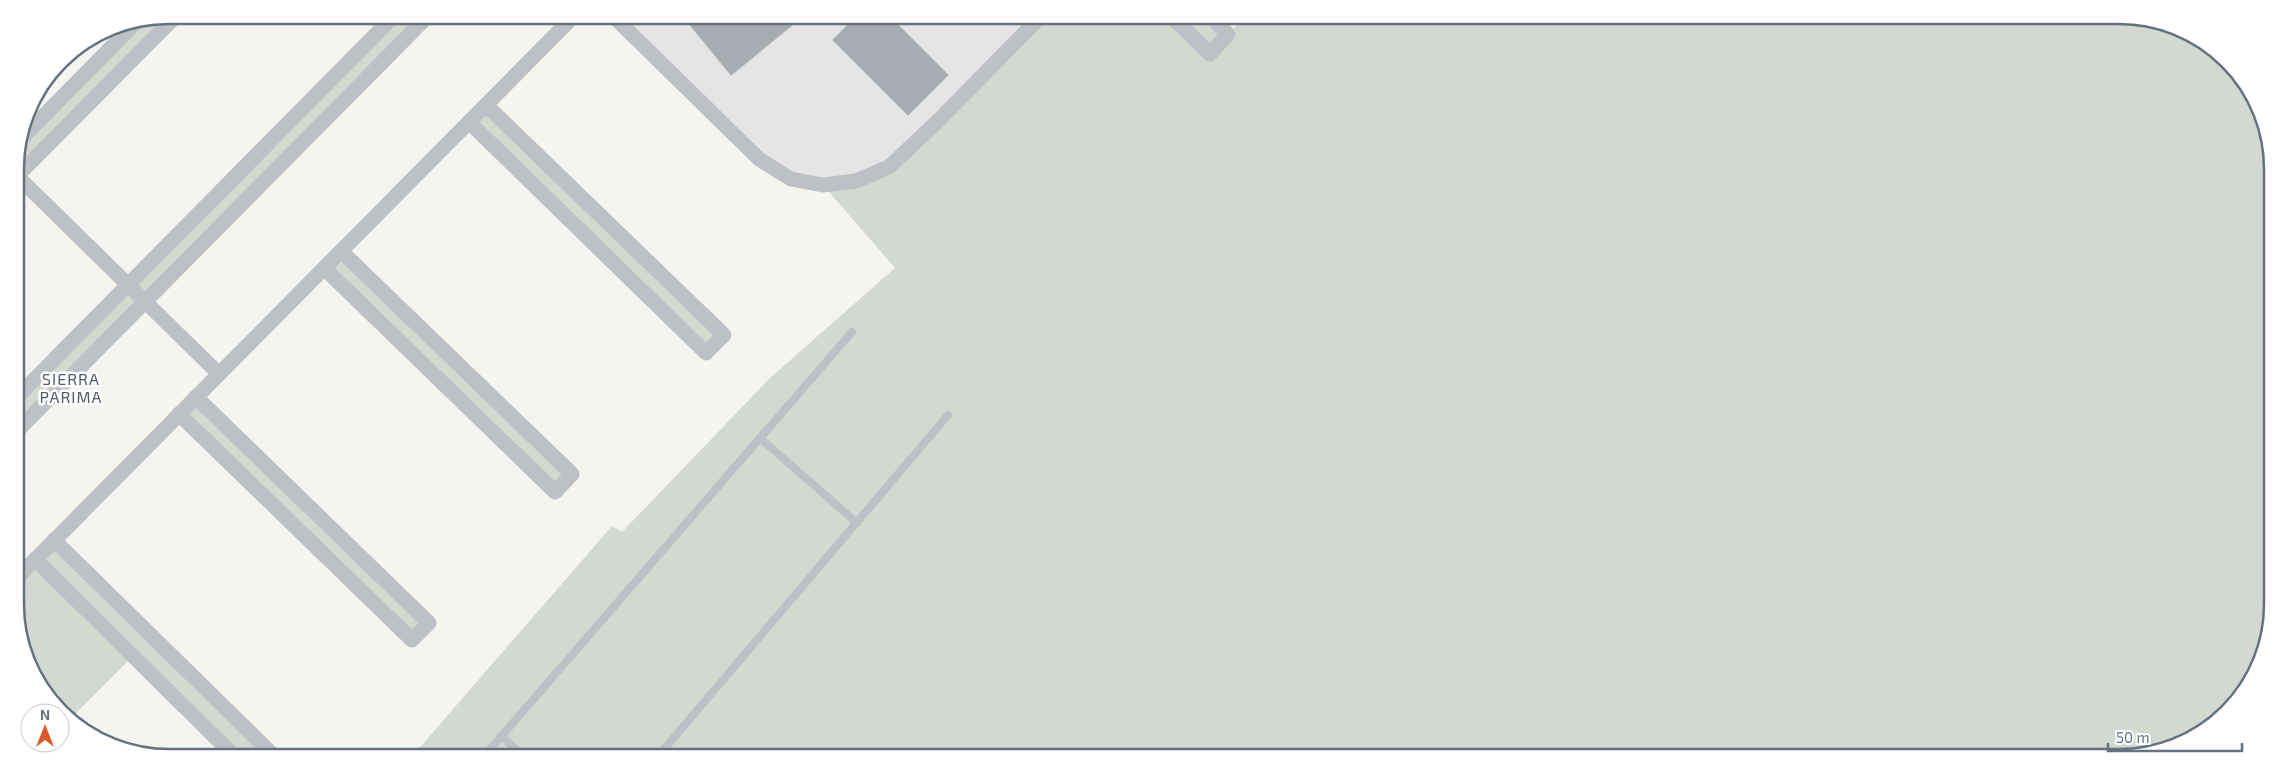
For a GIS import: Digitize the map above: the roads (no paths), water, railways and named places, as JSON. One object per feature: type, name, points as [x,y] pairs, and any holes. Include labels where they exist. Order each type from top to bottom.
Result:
[{"type":"street","points":[[24,168],[168,24]]},
{"type":"street","points":[[24,390],[386,24]]},
{"type":"street","points":[[24,424],[420,24]]},
{"type":"street","points":[[24,571],[566,24]]},
{"type":"street","points":[[621,24],[759,159],[791,179],[823,185],[856,181],[888,167],[938,121],[1033,24]]},
{"type":"street","points":[[1179,24],[1210,54],[1228,34],[1218,24]]},
{"type":"street","points":[[29,131],[128,30]]},
{"type":"street","points":[[313,97],[331,114]]},
{"type":"street","points":[[469,122],[706,353],[724,335],[486,105]]},
{"type":"street","points":[[24,184],[219,374]]},
{"type":"street","points":[[324,268],[555,492],[572,474],[341,251]]},
{"type":"street","points":[[179,414],[412,640],[430,623],[196,397]]},
{"type":"street","points":[[54,540],[266,749]]},
{"type":"street","points":[[35,559],[227,749]]},
{"type":"lane","points":[[490,749],[852,332]]},
{"type":"lane","points":[[664,749],[948,415]]},
{"type":"lane","points":[[760,438],[856,523]]},
{"type":"lane","points":[[501,736],[515,749]]},
{"type":"district","name":"SIERRA PARIMA","points":[[71,387]]}]
